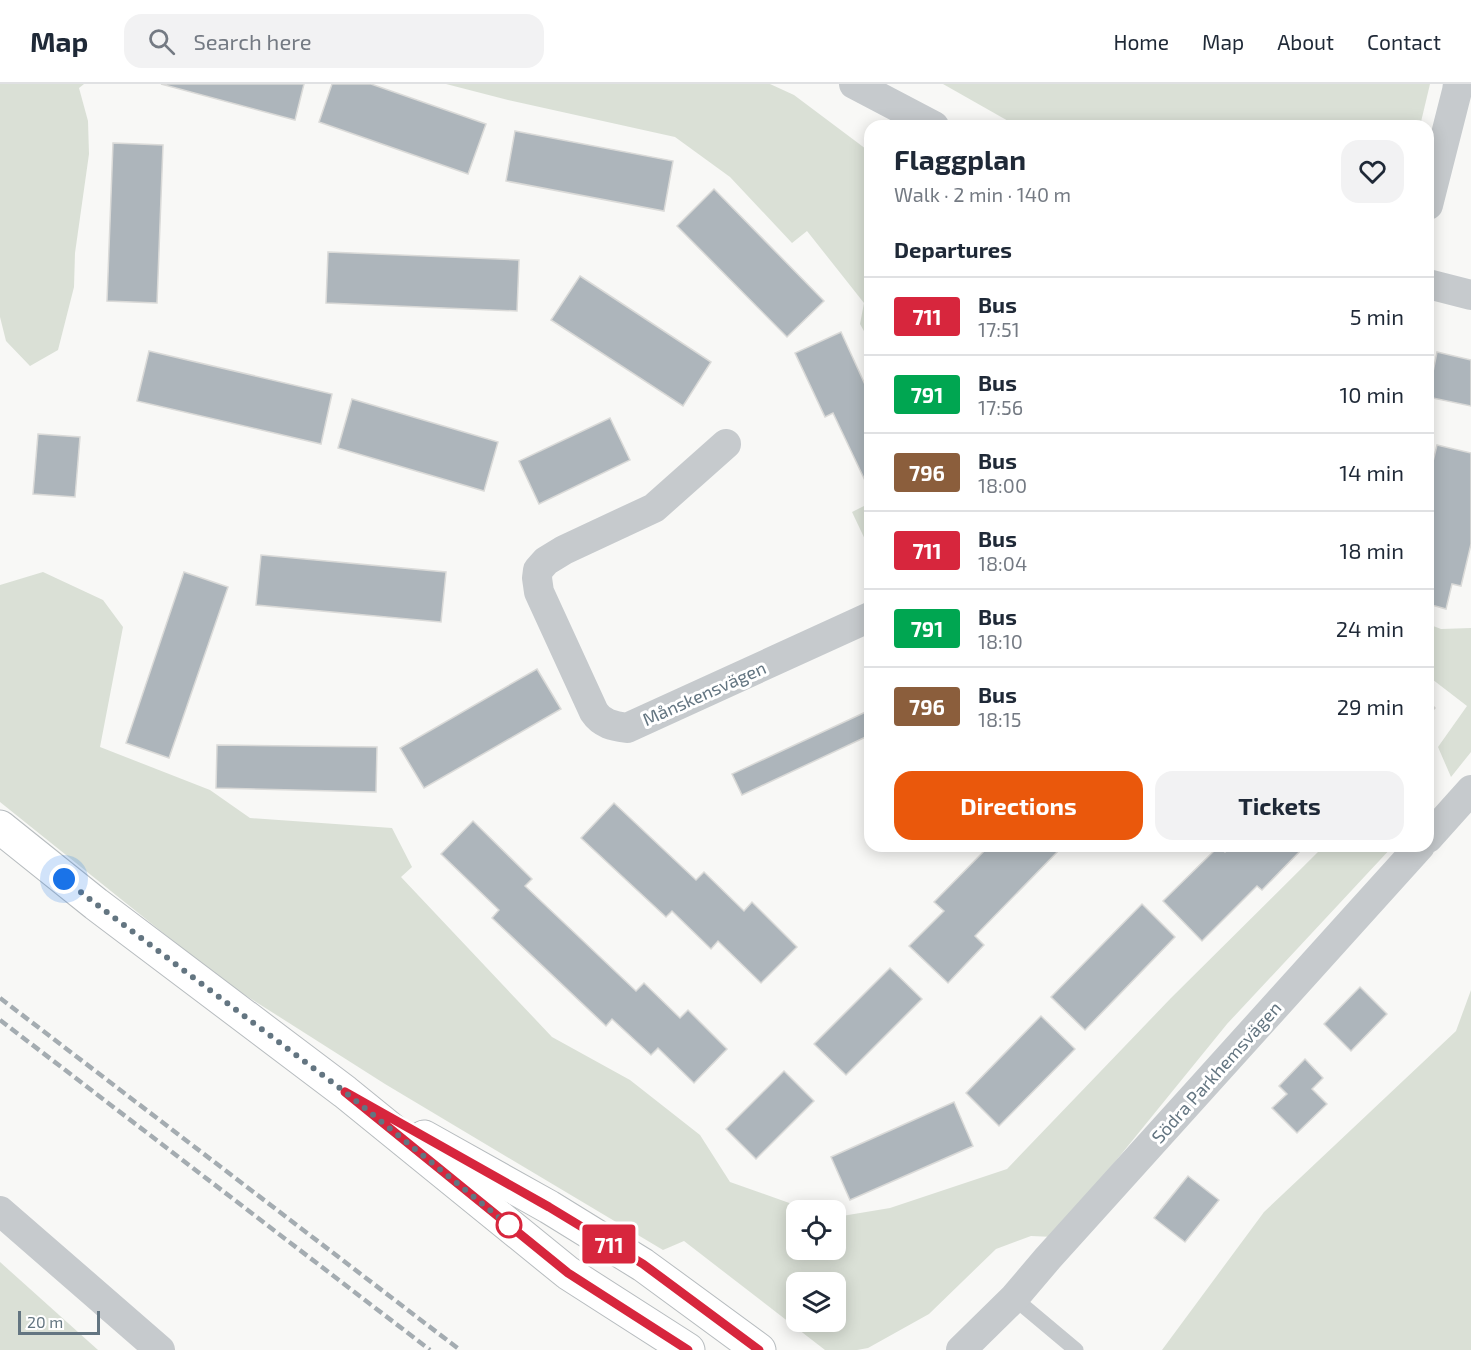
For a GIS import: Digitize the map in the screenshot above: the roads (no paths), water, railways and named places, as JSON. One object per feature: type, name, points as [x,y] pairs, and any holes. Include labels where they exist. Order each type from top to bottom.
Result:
[{"type":"main road","points":[[0,827],[96,904],[345,1092],[568,1273],[688,1350]]},
{"type":"main road","points":[[345,1092],[549,1207],[643,1264],[759,1350]]},
{"type":"street","points":[[854,84],[923,120]]},
{"type":"street","points":[[1434,181],[1458,84]]},
{"type":"street","points":[[1434,286],[1471,295]]},
{"type":"street","name":"Månskensvägen","points":[[726,444],[654,508],[564,550],[546,561],[538,570],[539,592],[598,718],[613,726],[627,728],[864,620]]},
{"type":"street","points":[[1434,831],[1471,790]]},
{"type":"street","name":"Södra Parkhemsvägen","points":[[961,1350],[1014,1298],[1415,852]]},
{"type":"street","points":[[0,1211],[160,1350]]},
{"type":"street","name":"Södra Parkhemsvägen","points":[[979,1350],[1014,1298]]},
{"type":"lane","points":[[1014,1298],[1076,1350]]},
{"type":"railway","points":[[0,998],[460,1350]]},
{"type":"railway","points":[[0,1020],[430,1350]]}]
